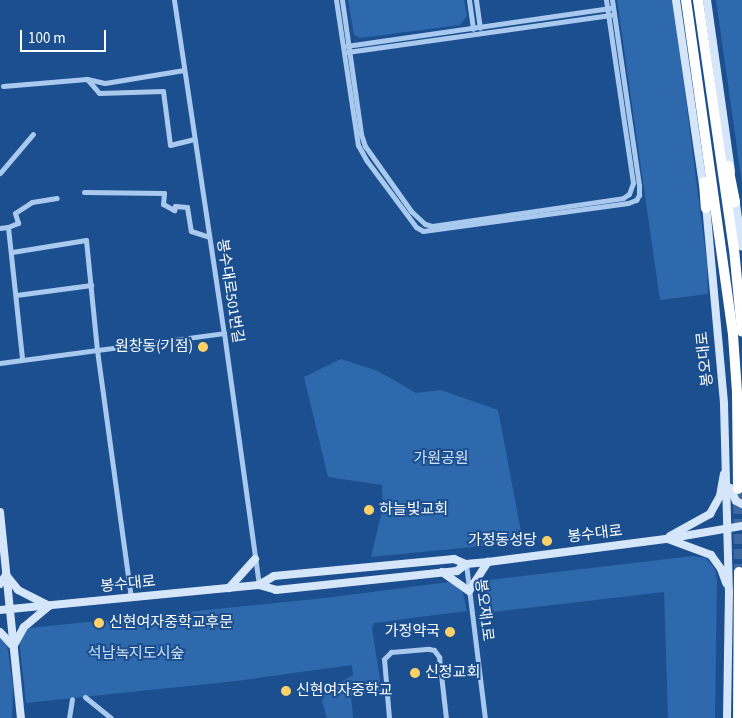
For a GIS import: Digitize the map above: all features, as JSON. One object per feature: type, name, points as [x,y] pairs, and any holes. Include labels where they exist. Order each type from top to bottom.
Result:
[{"type":"highway","name":"봉오대로","points":[[684,0],[733,336],[738,489]]},
{"type":"highway","points":[[700,0],[709,80],[734,249],[742,332]]},
{"type":"highway","points":[[709,80],[735,202]]},
{"type":"highway","points":[[697,81],[706,208]]},
{"type":"highway","points":[[738,718],[739,572]]},
{"type":"main road","name":"봉오대로","points":[[676,0],[706,208],[722,370],[729,590],[727,718]]},
{"type":"main road","points":[[707,0],[742,248]]},
{"type":"main road","points":[[666,539],[704,518],[716,507],[726,462]]},
{"type":"main road","points":[[727,481],[732,496],[742,504]]},
{"type":"main road","points":[[0,512],[21,718]]},
{"type":"main road","name":"봉수대로","points":[[259,585],[274,576],[454,559],[466,564],[488,562],[666,539],[728,530],[742,526]]},
{"type":"main road","name":"봉수대로","points":[[728,530],[742,532]]},
{"type":"main road","points":[[666,539],[711,555],[721,569],[729,590]]},
{"type":"main road","points":[[229,588],[255,559]]},
{"type":"main road","points":[[442,572],[469,591],[488,562]]},
{"type":"main road","name":"봉수대로","points":[[0,610],[259,585],[276,590],[457,571],[466,564]]},
{"type":"main road","points":[[0,584],[6,575]]},
{"type":"main road","points":[[6,575],[18,590],[49,606],[24,627],[13,647]]},
{"type":"main road","points":[[0,632],[13,647]]},
{"type":"street","name":"봉수대로501번길","points":[[174,0],[224,333],[259,585]]},
{"type":"street","points":[[336,0],[361,134],[365,146],[420,221],[432,226],[623,198],[632,190],[611,15]]},
{"type":"street","points":[[342,0],[358,145],[367,161],[416,227],[423,231],[628,203],[636,200],[639,185],[610,8],[606,0]]},
{"type":"street","points":[[469,0],[474,34]]},
{"type":"street","points":[[476,0],[481,33]]},
{"type":"street","points":[[610,8],[612,0]]},
{"type":"street","points":[[346,49],[610,8]]},
{"type":"street","points":[[346,49],[611,15]]},
{"type":"street","points":[[3,86],[87,79],[105,83],[184,70]]},
{"type":"street","points":[[87,79],[99,93],[163,92],[170,145],[194,139]]},
{"type":"street","points":[[0,173],[33,134]]},
{"type":"street","points":[[84,192],[164,193],[162,204],[174,210],[175,206],[187,207],[190,231],[209,236]]},
{"type":"street","points":[[0,228],[18,223],[16,213],[32,202],[57,198]]},
{"type":"street","points":[[8,227],[22,359]]},
{"type":"street","points":[[12,252],[86,240],[97,350],[131,598]]},
{"type":"street","points":[[16,295],[91,285]]},
{"type":"street","points":[[0,362],[224,333]]},
{"type":"street","name":"봉오재1로","points":[[466,564],[485,718]]},
{"type":"street","points":[[389,718],[384,659],[391,652],[429,649],[434,650],[439,657],[446,718]]},
{"type":"street","points":[[85,697],[111,718]]},
{"type":"street","points":[[69,718],[72,699]]},
{"type":"green space","points":[[348,0],[464,0],[467,16],[460,25],[360,38],[354,35]]},
{"type":"green space","points":[[617,0],[673,0],[707,264],[708,294],[660,300]]},
{"type":"green space","points":[[716,0],[742,0],[742,184]]},
{"type":"green space","name":"가원공원","points":[[341,359],[378,371],[416,393],[441,390],[498,410],[523,542],[371,557],[383,507],[382,485],[328,477],[304,377]]},
{"type":"green space","points":[[693,556],[706,558],[715,569],[717,580],[715,718],[668,718],[664,592],[485,613],[482,588],[489,580]]},
{"type":"green space","name":"석남녹지도시숲","points":[[449,582],[462,589],[467,611],[374,623],[372,628],[382,692],[351,696],[353,718],[327,718],[322,701],[325,692],[353,675],[352,665],[236,681],[26,703],[19,640],[29,628],[325,598]]},
{"type":"green space","points":[[0,637],[7,644],[13,686],[12,718],[0,718]]},
{"type":"tunnel","points":[[738,489],[739,572]]},
{"type":"place","name":"원창동(기점)","points":[[203,347]]},
{"type":"place","name":"하늘빛교회","points":[[369,510]]},
{"type":"place","name":"가정동성당","points":[[547,541]]},
{"type":"place","name":"신현여자중학교후문","points":[[99,623]]},
{"type":"place","name":"가정약국","points":[[450,632]]},
{"type":"place","name":"신정교회","points":[[415,673]]},
{"type":"place","name":"신현여자중학교","points":[[286,691]]}]
